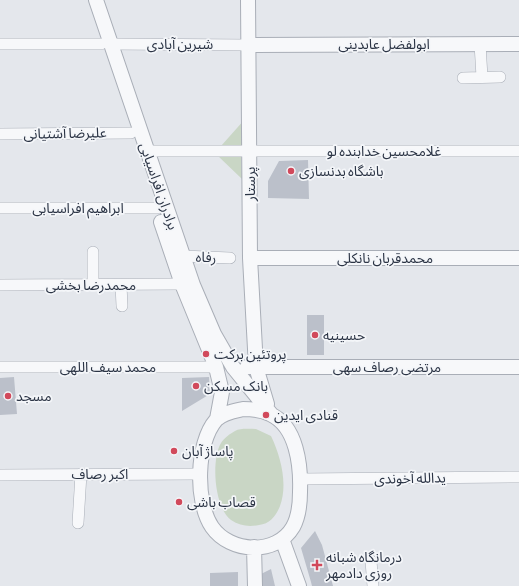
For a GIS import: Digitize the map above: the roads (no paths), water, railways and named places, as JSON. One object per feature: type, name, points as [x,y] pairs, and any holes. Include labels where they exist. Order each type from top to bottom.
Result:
[{"type":"street","name":"برادران افراسیابی","points":[[86,0],[106,44],[147,151],[162,208],[178,257],[192,284],[214,334],[233,367],[271,414]]},
{"type":"street","name":"برادران افراسیابی","points":[[96,0],[106,44],[131,133],[162,208]]},
{"type":"street","name":"پرستار","points":[[248,0],[250,258],[256,367],[271,414]]},
{"type":"street","name":"شیرین آبادی","points":[[0,44],[248,45]]},
{"type":"street","points":[[480,44],[482,78]]},
{"type":"street","name":"ابولفضل عابدینی","points":[[248,45],[519,44]]},
{"type":"street","points":[[463,78],[500,77]]},
{"type":"street","name":"علیرضا آشتیانی","points":[[0,134],[131,133]]},
{"type":"street","name":"غلامحسین خدابنده لو","points":[[147,151],[519,150]]},
{"type":"street","name":"ابراهیم افراسیابی","points":[[0,208],[162,208]]},
{"type":"street","points":[[93,252],[93,285]]},
{"type":"street","name":"برادران افراسیابی","points":[[178,257],[182,284],[216,367],[222,392],[217,419]]},
{"type":"street","name":"رفاه","points":[[178,257],[230,258]]},
{"type":"street","name":"محمدقربان نانکلی","points":[[250,258],[519,258]]},
{"type":"street","name":"محمدرضا بخشی","points":[[0,285],[182,284]]},
{"type":"street","points":[[121,285],[122,306]]},
{"type":"street","name":"محمد سیف اللهی","points":[[0,367],[216,367]]},
{"type":"street","name":"مرتضی رصاف سهی","points":[[216,367],[519,367]]},
{"type":"street","points":[[243,409],[257,410],[271,414],[281,422],[288,432],[298,453],[301,479],[297,514],[293,527],[282,539],[268,545],[254,548],[236,546],[226,541],[212,527],[204,506],[200,474],[203,445],[209,431],[217,419],[230,412],[243,409]]},
{"type":"street","points":[[78,523],[81,474]]},
{"type":"street","name":"اکبر رصاف","points":[[0,475],[200,474]]},
{"type":"street","name":"یدالله آخوندی","points":[[301,479],[519,477]]},
{"type":"street","points":[[282,539],[299,586]]},
{"type":"street","points":[[254,548],[255,586]]},
{"type":"street","points":[[371,561],[373,586]]},
{"type":"place","name":"باشگاه بدنسازی","points":[[291,171]]},
{"type":"place","name":"حسینیه","points":[[315,335]]},
{"type":"place","name":"پروتئین برکت","points":[[206,354]]},
{"type":"place","name":"بانک مسکن","points":[[196,386]]},
{"type":"place","name":"مسجد","points":[[8,396]]},
{"type":"place","name":"قنادی ایدین","points":[[266,415]]},
{"type":"place","name":"پاساژ آبان","points":[[174,451]]},
{"type":"place","name":"قصاب باشی","points":[[179,502]]},
{"type":"place","name":"درمانگاه شبانه روزی دادمهر","points":[[317,565]]}]
